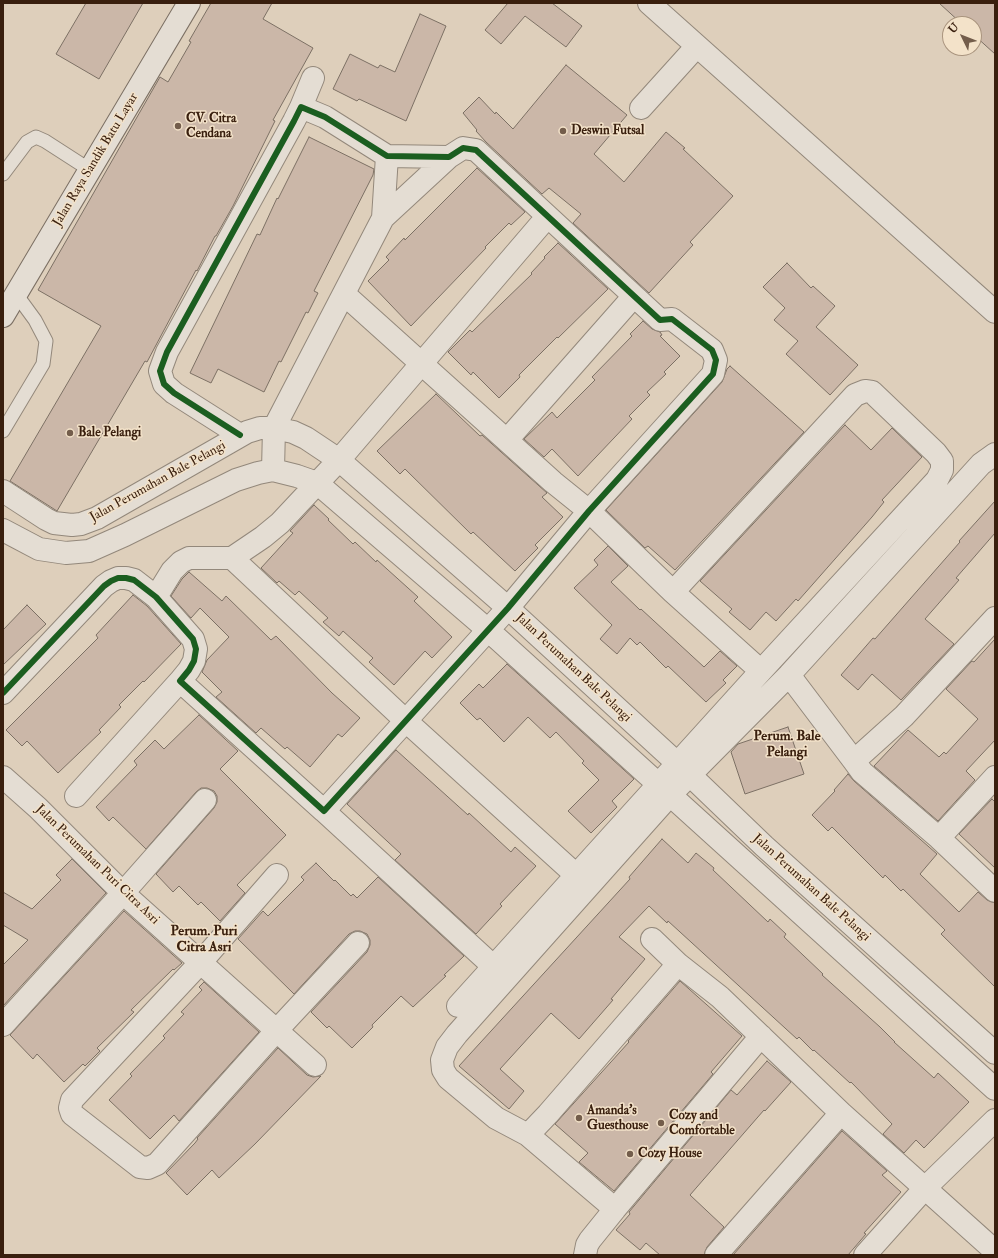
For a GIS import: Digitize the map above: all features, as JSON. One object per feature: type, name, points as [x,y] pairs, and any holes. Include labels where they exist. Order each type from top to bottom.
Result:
[{"type":"street","name":"Jalan Raya Sandik Batu Layar","points":[[4,314],[189,3]]},
{"type":"street","points":[[650,3],[995,312]]},
{"type":"street","points":[[641,108],[697,46]]},
{"type":"street","points":[[240,435],[174,393],[164,384],[160,371],[167,352],[294,121],[313,78]]},
{"type":"street","points":[[301,107],[325,117],[387,156],[450,157]]},
{"type":"street","points":[[273,470],[274,428],[383,218],[450,157],[463,148],[476,150],[660,320],[672,319],[712,350],[716,360],[713,374],[589,511],[508,608],[324,811]]},
{"type":"street","points":[[383,218],[387,156]]},
{"type":"street","points":[[156,597],[172,571],[181,562],[189,558],[232,558],[280,523],[339,460],[548,217]]},
{"type":"street","points":[[344,294],[553,482],[589,511],[673,592],[761,671]]},
{"type":"street","points":[[507,440],[634,296]]},
{"type":"street","points":[[673,592],[856,395],[865,391],[872,392],[936,452],[942,461],[942,470],[937,480],[761,671],[684,769]]},
{"type":"street","name":"Jalan Perumahan Bale Pelangi","points":[[3,491],[54,523],[72,525],[81,524],[97,518],[240,435],[260,428],[274,428],[293,432],[306,438],[339,460],[508,608],[684,769],[764,846],[995,1053]]},
{"type":"street","points":[[458,1006],[576,875],[684,769],[789,675],[981,464],[995,454]]},
{"type":"street","points":[[3,530],[39,549],[66,553],[89,551],[125,535],[236,480],[258,473],[273,470],[317,483],[488,630],[995,1089]]},
{"type":"street","points":[[81,524],[89,551]]},
{"type":"street","points":[[232,558],[406,721],[576,875]]},
{"type":"street","points":[[3,693],[111,581],[118,578],[134,580],[156,597],[189,633],[195,644],[196,655],[189,670],[76,796]]},
{"type":"street","points":[[854,760],[904,716],[995,618]]},
{"type":"street","points":[[789,675],[862,772],[939,838],[995,891]]},
{"type":"street","points":[[180,681],[494,967]]},
{"type":"street","name":"Jalan Perumahan Puri Citra Asri","points":[[3,777],[38,808],[123,893],[315,1065]]},
{"type":"street","points":[[939,838],[995,777]]},
{"type":"street","points":[[615,1208],[528,1135],[496,1118],[448,1078],[443,1070],[442,1060],[447,1047],[457,1034],[664,790]]},
{"type":"street","points":[[3,1025],[205,800]]},
{"type":"street","points":[[277,875],[201,962],[72,1100],[70,1108],[72,1114],[140,1167],[148,1168],[157,1164],[277,1030],[358,943]]},
{"type":"street","points":[[652,939],[678,964],[720,997],[841,1112],[995,1251]]},
{"type":"street","points":[[528,1135],[553,1109],[678,964]]},
{"type":"street","points":[[585,1255],[587,1245],[590,1240],[615,1208],[761,1036]]},
{"type":"street","points":[[716,1255],[841,1112]]},
{"type":"street","points":[[865,1255],[925,1188],[995,1120]]},
{"type":"lane","points":[[3,174],[27,142],[36,137],[45,141],[90,170]]},
{"type":"lane","points":[[3,431],[44,364],[46,341],[35,320],[16,294]]},
{"type":"building","points":[[86,3],[143,3],[99,79],[56,54]]},
{"type":"building","points":[[211,3],[272,3],[263,19],[313,48],[273,120],[275,121],[233,206],[215,236],[197,271],[196,270],[147,362],[145,361],[57,511],[10,481],[101,326],[38,290],[160,77],[168,82]]},
{"type":"building","points":[[508,3],[552,3],[582,26],[566,47],[525,16],[501,44],[485,30]]},
{"type":"building","points":[[939,3],[995,3],[995,54],[982,42],[982,16],[953,16]]},
{"type":"building","points":[[420,14],[446,26],[406,121],[359,99],[357,101],[333,89],[350,54],[378,68],[380,65],[395,72]]},
{"type":"building","points":[[566,65],[627,115],[594,154],[624,182],[666,132],[685,148],[683,149],[733,196],[690,242],[693,245],[649,293],[573,223],[581,214],[549,188],[542,194],[486,142],[463,113],[479,97],[495,114],[496,112],[513,129]]},
{"type":"building","points":[[309,137],[374,169],[373,175],[314,291],[318,293],[308,313],[306,312],[264,392],[218,369],[211,383],[190,373],[257,234],[260,235],[277,198],[278,199]]},
{"type":"building","points":[[477,168],[525,212],[511,225],[509,223],[485,247],[486,248],[411,326],[368,281],[389,260],[386,257],[404,238],[405,240]]},
{"type":"building","points":[[558,243],[608,289],[519,375],[520,377],[499,398],[473,372],[471,375],[448,352],[470,330],[472,332],[532,274],[531,273],[545,258],[544,257]]},
{"type":"building","points":[[787,263],[811,288],[813,286],[835,306],[816,327],[858,365],[830,395],[786,354],[798,341],[774,320],[785,308],[763,287]]},
{"type":"building","points":[[643,321],[652,329],[660,332],[662,335],[660,336],[680,356],[664,372],[666,374],[647,392],[650,395],[629,416],[632,419],[578,476],[552,449],[544,457],[524,439],[552,412],[557,418],[595,380],[592,377],[632,336],[630,334]]},
{"type":"building","points":[[730,366],[804,432],[675,570],[648,546],[645,548],[606,510],[722,382],[727,369]]},
{"type":"building","points":[[436,394],[480,436],[482,435],[547,493],[542,497],[563,517],[535,545],[538,548],[515,571],[473,532],[471,534],[405,469],[400,474],[377,451]]},
{"type":"building","points":[[845,425],[871,450],[892,428],[922,457],[882,500],[884,502],[872,517],[798,601],[796,599],[776,621],[766,612],[750,630],[729,612],[732,609],[700,581]]},
{"type":"building","points":[[995,501],[995,533],[956,578],[959,580],[925,619],[954,644],[901,700],[872,674],[858,690],[841,675],[873,638],[875,639]]},
{"type":"building","points":[[314,505],[353,544],[355,542],[376,562],[377,560],[418,597],[414,601],[452,637],[432,658],[425,651],[394,685],[369,662],[373,658],[343,631],[339,636],[323,622],[328,618],[299,591],[295,595],[279,581],[277,583],[261,568],[293,533],[290,531]]},
{"type":"building","points":[[608,546],[628,566],[611,582],[640,610],[641,609],[704,667],[720,651],[737,666],[723,680],[726,683],[706,702],[668,666],[666,668],[640,642],[637,645],[630,638],[617,654],[600,639],[612,625],[574,588],[598,565],[594,560]]},
{"type":"building","points":[[189,572],[222,601],[226,596],[271,640],[276,636],[332,693],[360,718],[342,737],[338,734],[310,767],[287,747],[285,749],[261,728],[256,733],[216,697],[222,692],[202,672],[207,660],[229,637],[200,608],[191,618],[171,596],[182,579]]},
{"type":"building","points":[[133,595],[147,606],[181,644],[119,705],[121,707],[99,730],[101,732],[58,773],[27,741],[22,746],[6,730],[98,638],[96,635]]},
{"type":"building","points":[[27,605],[46,624],[3,665],[3,630]]},
{"type":"building","points":[[995,639],[995,740],[966,771],[975,780],[938,821],[874,766],[908,730],[939,757],[944,752],[946,754],[978,719],[946,689]]},
{"type":"building","points":[[507,664],[634,779],[612,801],[617,807],[591,833],[568,811],[599,780],[582,763],[584,761],[556,732],[550,738],[528,717],[504,742],[480,718],[477,720],[460,703],[479,684],[483,688]]},
{"type":"building","points":[[199,715],[238,751],[220,769],[286,835],[237,885],[245,893],[220,921],[201,902],[198,905],[179,886],[173,892],[156,874],[214,808],[217,802],[217,796],[214,791],[207,788],[201,788],[196,792],[146,849],[113,817],[109,821],[96,807],[137,765],[134,761],[155,740],[164,749]]},
{"type":"building","points":[[788,727],[804,774],[745,794],[731,752],[738,744]]},
{"type":"building","points":[[396,750],[468,815],[469,813],[511,852],[515,847],[536,866],[500,904],[502,906],[476,934],[395,860],[401,854],[347,804]]},
{"type":"building","points":[[848,774],[937,854],[920,874],[959,912],[978,892],[987,900],[995,903],[995,987],[941,934],[945,930],[903,889],[901,891],[885,875],[883,878],[832,827],[828,831],[812,815],[835,791],[834,790]]},
{"type":"building","points":[[992,799],[995,802],[995,868],[959,834]]},
{"type":"building","points":[[662,839],[688,863],[696,853],[714,868],[713,870],[768,922],[770,919],[786,934],[784,937],[823,974],[822,975],[880,1027],[894,1042],[934,1078],[938,1073],[969,1102],[924,1148],[916,1140],[904,1153],[883,1134],[892,1124],[851,1082],[850,1083],[814,1050],[813,1051],[799,1037],[797,1039],[668,921],[667,923],[649,906],[619,937],[645,959],[611,999],[613,1000],[579,1039],[551,1013],[500,1069],[524,1091],[509,1109],[459,1066],[630,879],[629,877]]},
{"type":"building","points":[[72,859],[106,893],[3,1006],[3,965],[28,940],[3,925],[3,892],[32,909],[61,880],[56,875]]},
{"type":"building","points":[[316,863],[351,896],[353,894],[357,898],[378,877],[464,956],[444,975],[446,976],[413,1007],[401,996],[372,1025],[373,1027],[352,1048],[329,1026],[327,1028],[311,1012],[367,952],[370,945],[370,940],[367,934],[360,931],[355,931],[349,934],[294,994],[238,939],[263,911],[268,916],[304,880],[301,877]]},
{"type":"building","points":[[124,911],[182,963],[174,970],[173,969],[131,1010],[134,1012],[97,1048],[100,1051],[85,1066],[83,1064],[64,1082],[37,1054],[33,1059],[10,1035]]},
{"type":"building","points":[[680,981],[742,1036],[711,1072],[713,1074],[614,1191],[579,1162],[588,1153],[555,1124],[629,1042],[628,1041]]},
{"type":"building","points":[[204,982],[259,1032],[179,1121],[174,1115],[150,1139],[109,1100],[132,1076],[130,1074],[165,1038],[163,1036],[184,1014],[181,1012],[202,990],[199,987]]},
{"type":"building","points":[[278,1048],[307,1075],[313,1077],[321,1076],[255,1144],[219,1178],[212,1170],[187,1195],[166,1173],[195,1143],[198,1139],[197,1138]]},
{"type":"building","points":[[767,1061],[791,1082],[765,1111],[764,1110],[690,1195],[724,1227],[707,1247],[704,1255],[660,1255],[646,1243],[640,1250],[616,1230],[630,1214],[629,1212],[731,1090],[737,1095]]},
{"type":"building","points":[[842,1131],[887,1171],[882,1175],[901,1192],[864,1233],[866,1234],[848,1255],[733,1255]]},
{"type":"cycle path","points":[[3,693],[104,586],[118,578],[134,580],[156,597],[193,639],[196,649],[194,661],[180,681],[324,811],[508,608],[589,511],[713,374],[716,360],[712,350],[672,319],[660,320],[476,150],[463,148],[449,157],[387,156],[325,117],[301,107],[167,352],[160,371],[164,384],[174,393],[240,435]]},
{"type":"place","name":"CV. Citra Cendana","points":[[178,126]]},
{"type":"place","name":"Deswin Futsal","points":[[563,131]]},
{"type":"place","name":"Bale Pelangi","points":[[70,433]]},
{"type":"place","name":"Amanda’s Guesthouse","points":[[579,1118]]},
{"type":"place","name":"Cozy and Comfortable","points":[[661,1123]]},
{"type":"place","name":"Cozy House","points":[[630,1154]]},
{"type":"district","name":"Perum. Bale Pelangi","points":[[787,746]]},
{"type":"district","name":"Perum. Puri Citra Asri","points":[[204,940]]}]
